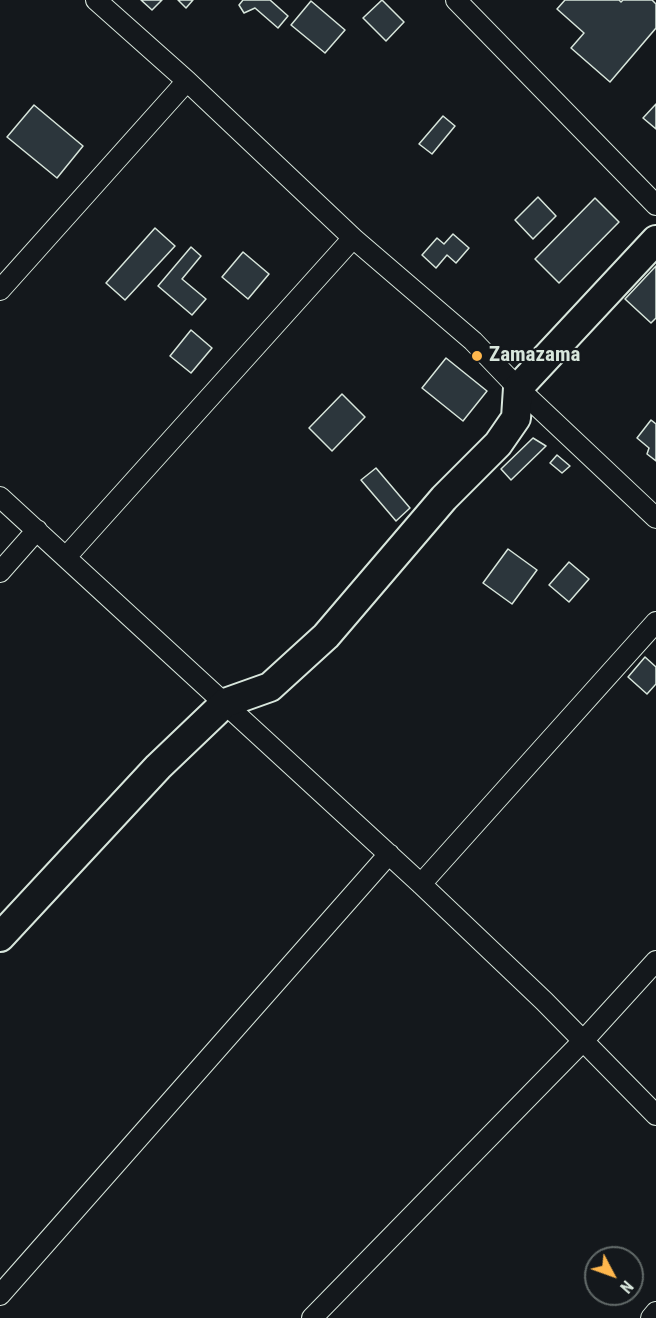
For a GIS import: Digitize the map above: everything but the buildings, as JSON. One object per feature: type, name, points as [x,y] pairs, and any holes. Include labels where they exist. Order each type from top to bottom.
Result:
[{"type":"street","points":[[96,0],[187,81],[353,238],[472,341],[518,388],[656,518]]},
{"type":"street","points":[[456,0],[656,205]]},
{"type":"street","points":[[0,290],[187,81]]},
{"type":"street","points":[[66,557],[353,238]]},
{"type":"street","points":[[0,937],[158,767],[225,703],[270,687],[326,636],[444,498],[498,444],[516,418],[518,388],[656,240]]},
{"type":"street","points":[[0,497],[421,884],[544,1001],[656,1115]]},
{"type":"street","points":[[0,572],[37,530]]},
{"type":"street","points":[[421,884],[656,622]]},
{"type":"street","points":[[0,1295],[389,854]]},
{"type":"street","points":[[312,1318],[583,1041],[656,961]]},
{"type":"street","points":[[651,1318],[656,1312]]},
{"type":"place","name":"Zamazama","points":[[477,356]]}]
